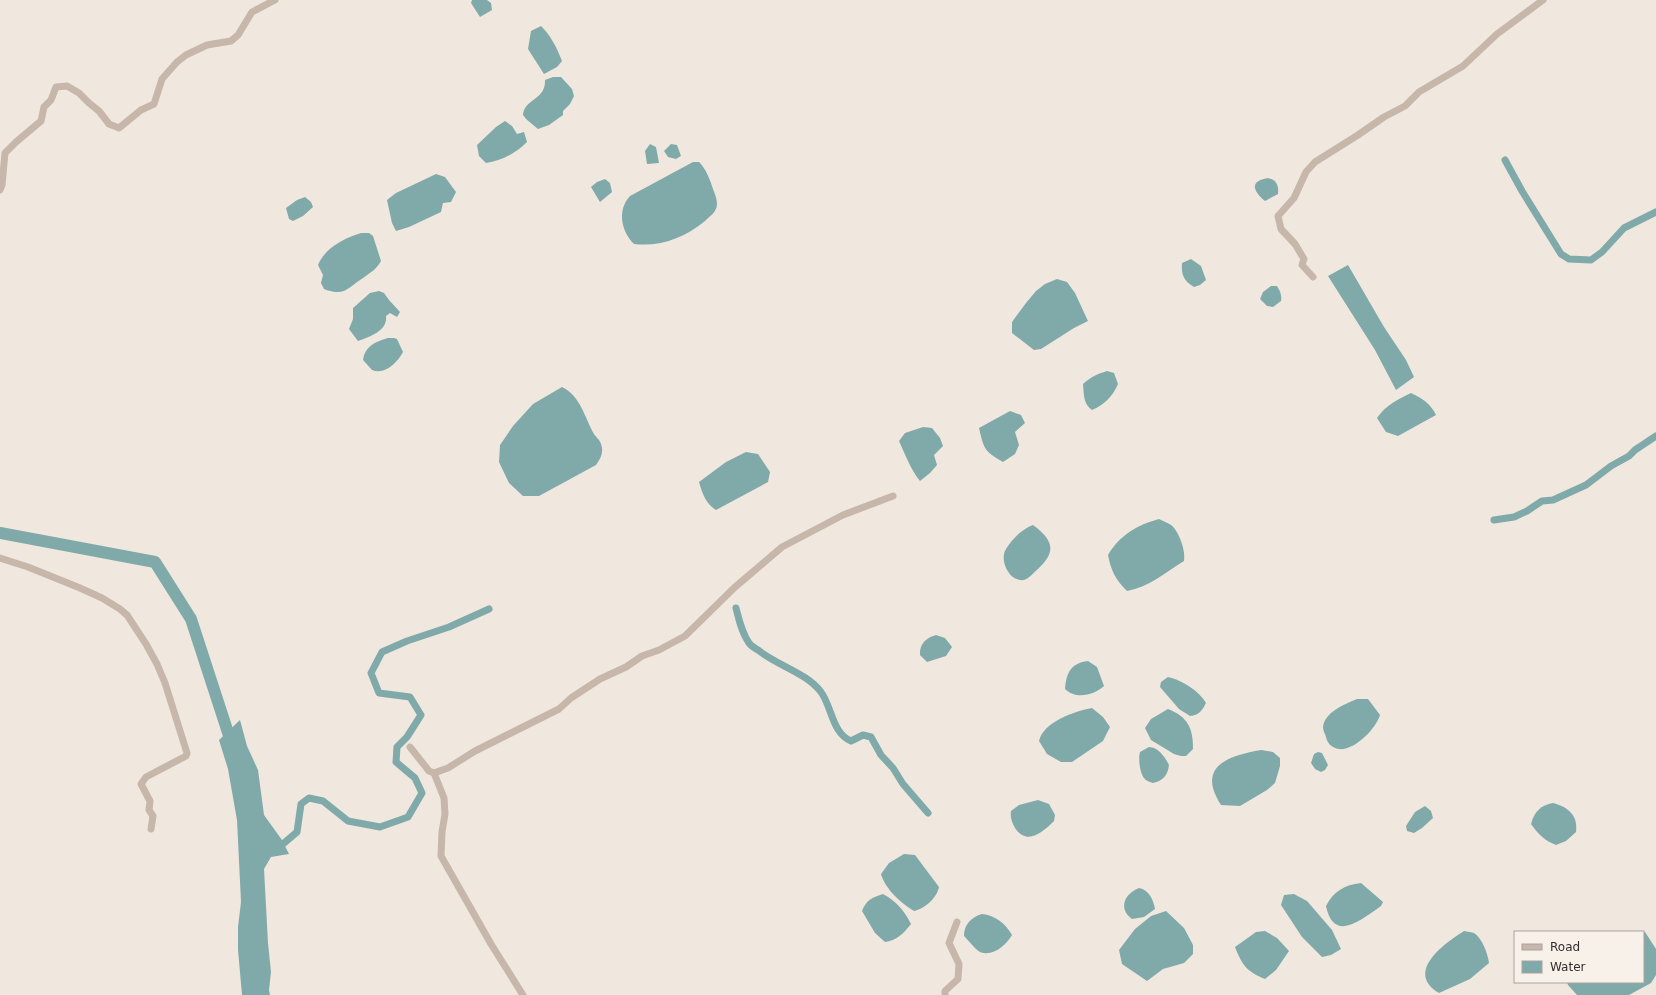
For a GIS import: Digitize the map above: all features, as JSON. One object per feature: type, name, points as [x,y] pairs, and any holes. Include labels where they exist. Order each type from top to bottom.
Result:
[{"type":"street","points":[[0,190],[2,185],[5,153],[41,122],[44,107],[51,100],[56,87],[67,86],[79,93],[99,111],[109,124],[119,128],[141,110],[154,104],[162,79],[177,62],[186,55],[207,45],[230,41],[238,35],[252,12],[275,0]]},
{"type":"street","points":[[1313,277],[1302,265],[1304,260],[1294,244],[1281,229],[1278,216],[1294,198],[1306,172],[1315,162],[1384,117],[1405,106],[1419,92],[1463,66],[1497,34],[1543,0]]},
{"type":"street","points":[[434,773],[448,768],[475,751],[559,709],[571,698],[600,679],[626,667],[642,656],[659,650],[685,636],[734,588],[782,547],[843,515],[892,496]]},
{"type":"street","points":[[0,558],[67,582],[102,598],[127,615],[146,644],[165,683],[187,753],[186,756],[146,777],[140,784],[150,801],[149,810],[153,816],[151,829]]},
{"type":"street","points":[[410,747],[430,771],[434,773],[444,798],[445,814],[442,832],[441,856],[491,944],[523,995]]},
{"type":"street","points":[[945,995],[945,991],[958,979],[959,964],[949,943],[957,922]]},
{"type":"water","points":[[472,0],[487,0],[491,3],[492,10],[480,17],[471,3]]},
{"type":"water","points":[[541,26],[553,42],[562,61],[557,67],[544,74],[528,49],[531,31]]},
{"type":"water","points":[[553,77],[561,77],[572,89],[574,96],[570,104],[563,111],[563,115],[549,125],[538,129],[523,115],[524,110],[542,92],[545,80]]},
{"type":"water","points":[[505,121],[512,126],[517,134],[524,132],[527,142],[508,156],[486,163],[479,156],[477,145],[496,127]]},
{"type":"water","points":[[650,144],[656,147],[659,163],[647,164],[645,151]]},
{"type":"water","points":[[671,144],[677,145],[681,156],[676,159],[668,157],[664,151]]},
{"type":"water","points":[[693,162],[699,162],[709,177],[717,201],[715,212],[697,227],[680,237],[663,243],[644,245],[634,244],[626,233],[622,220],[623,208],[630,196]]},
{"type":"water","points":[[436,174],[445,177],[456,192],[451,202],[443,203],[441,212],[409,227],[396,231],[392,223],[387,200],[396,193]]},
{"type":"water","points":[[1268,178],[1276,183],[1278,194],[1265,201],[1258,194],[1255,187],[1258,181]]},
{"type":"water","points":[[605,179],[610,183],[612,192],[600,202],[591,187],[597,182]]},
{"type":"water","points":[[305,197],[311,202],[313,207],[303,216],[293,221],[289,219],[286,208],[297,200]]},
{"type":"water","points":[[361,233],[369,233],[373,236],[381,261],[375,269],[341,292],[324,289],[321,283],[323,275],[318,265],[321,259],[336,244]]},
{"type":"water","points":[[1191,259],[1201,266],[1206,280],[1200,285],[1194,287],[1186,280],[1182,271],[1182,263]]},
{"type":"water","points":[[1348,265],[1384,327],[1406,360],[1414,377],[1396,390],[1375,350],[1328,276]]},
{"type":"water","points":[[1057,279],[1067,282],[1075,293],[1088,321],[1041,349],[1034,350],[1012,333],[1012,322],[1036,291],[1045,284]]},
{"type":"water","points":[[1271,286],[1277,286],[1281,297],[1281,301],[1273,307],[1267,306],[1260,299],[1263,292]]},
{"type":"water","points":[[379,291],[384,293],[400,312],[397,317],[390,313],[386,316],[384,326],[377,333],[358,341],[349,329],[353,319],[353,308],[370,293]]},
{"type":"water","points":[[388,338],[397,339],[403,352],[390,367],[381,371],[372,370],[363,360],[366,351],[371,345]]},
{"type":"water","points":[[1107,371],[1114,373],[1118,384],[1108,400],[1092,410],[1085,402],[1083,384],[1094,376]]},
{"type":"water","points":[[562,387],[573,395],[578,401],[594,434],[599,440],[602,447],[602,455],[596,465],[539,496],[523,496],[509,483],[499,462],[500,445],[513,426],[533,404]]},
{"type":"water","points":[[1411,393],[1426,402],[1436,415],[1398,436],[1386,432],[1377,418],[1380,413],[1388,406]]},
{"type":"water","points":[[1010,411],[1021,415],[1025,423],[1015,432],[1019,445],[1015,454],[1003,462],[988,452],[982,441],[979,428]]},
{"type":"water","points":[[923,427],[932,428],[940,438],[943,446],[934,455],[937,465],[920,481],[911,467],[899,441],[905,433]]},
{"type":"water","points":[[746,452],[758,454],[770,472],[768,482],[716,510],[707,501],[699,482],[726,462]]},
{"type":"water","points":[[1159,519],[1171,525],[1177,532],[1183,547],[1184,561],[1150,583],[1127,591],[1114,575],[1108,555],[1124,536],[1143,524]]},
{"type":"water","points":[[1033,525],[1045,536],[1050,546],[1050,551],[1044,563],[1026,579],[1019,580],[1014,578],[1007,569],[1004,554],[1008,545],[1014,538],[1025,529]]},
{"type":"water","points":[[936,635],[945,638],[952,647],[946,656],[927,662],[920,655],[922,645],[926,640]]},
{"type":"water","points":[[1088,661],[1097,667],[1104,686],[1095,692],[1085,695],[1069,692],[1065,689],[1070,670],[1077,664]]},
{"type":"water","points":[[1168,677],[1184,683],[1199,694],[1206,703],[1200,712],[1196,715],[1190,716],[1179,709],[1160,687],[1161,682]]},
{"type":"water","points":[[1357,699],[1368,699],[1380,715],[1378,721],[1358,743],[1345,749],[1334,748],[1327,741],[1323,729],[1324,722],[1336,709]]},
{"type":"water","points":[[1092,708],[1103,717],[1110,727],[1103,741],[1072,762],[1061,762],[1047,754],[1039,741],[1047,728],[1061,718]]},
{"type":"water","points":[[1168,709],[1175,712],[1185,720],[1190,729],[1193,749],[1186,756],[1174,754],[1151,740],[1145,728],[1151,719]]},
{"type":"water","points":[[240,720],[247,746],[258,770],[264,815],[282,840],[289,854],[271,857],[264,869],[271,972],[269,990],[270,995],[242,995],[238,950],[238,927],[241,902],[237,820],[228,769],[219,740]]},
{"type":"water","points":[[1152,747],[1158,751],[1169,765],[1164,777],[1160,781],[1153,783],[1147,781],[1141,773],[1139,758],[1140,752]]},
{"type":"water","points":[[1261,750],[1273,752],[1280,758],[1280,766],[1275,783],[1267,790],[1240,806],[1221,805],[1214,792],[1212,781],[1214,772],[1219,765],[1237,756]]},
{"type":"water","points":[[1318,752],[1322,753],[1328,765],[1325,770],[1321,772],[1315,769],[1311,763],[1314,754]]},
{"type":"water","points":[[1038,800],[1049,804],[1055,815],[1054,821],[1040,833],[1030,837],[1025,836],[1015,828],[1011,818],[1011,811],[1019,805]]},
{"type":"water","points":[[1553,803],[1567,809],[1574,816],[1576,826],[1576,832],[1566,841],[1556,845],[1542,837],[1531,824],[1534,816],[1542,807]]},
{"type":"water","points":[[1425,806],[1431,811],[1433,818],[1414,833],[1407,831],[1406,826],[1415,812]]},
{"type":"water","points":[[904,854],[915,855],[939,887],[936,895],[930,902],[922,908],[914,911],[894,895],[886,885],[881,874],[889,863]]},
{"type":"water","points":[[1361,883],[1383,902],[1381,906],[1357,922],[1342,926],[1335,924],[1330,917],[1326,906],[1332,896],[1349,885]]},
{"type":"water","points":[[1139,888],[1148,893],[1155,909],[1144,917],[1132,919],[1125,911],[1124,906],[1130,894]]},
{"type":"water","points":[[883,894],[899,906],[906,914],[911,924],[900,936],[885,942],[875,933],[862,911],[870,900]]},
{"type":"water","points":[[1294,894],[1307,901],[1332,930],[1341,949],[1331,955],[1322,957],[1302,937],[1281,905],[1284,895]]},
{"type":"water","points":[[1166,911],[1184,928],[1193,945],[1193,954],[1184,963],[1163,969],[1147,981],[1122,964],[1119,950],[1135,929],[1151,916]]},
{"type":"water","points":[[982,914],[996,918],[1007,927],[1012,935],[1003,946],[990,953],[980,952],[964,936],[965,928],[971,919]]},
{"type":"water","points":[[1265,931],[1277,938],[1289,951],[1276,970],[1265,979],[1249,971],[1240,959],[1235,947],[1256,932]]},
{"type":"water","points":[[1464,931],[1477,935],[1486,951],[1489,963],[1470,979],[1439,993],[1429,985],[1425,976],[1427,967],[1431,959],[1439,950]]},
{"type":"water","points":[[1644,932],[1656,949],[1656,975],[1651,983],[1629,995],[1577,995],[1567,983],[1644,983]]},
{"type":"waterway","points":[[1505,160],[1522,191],[1561,254],[1569,259],[1591,260],[1602,252],[1624,228],[1656,212]]},
{"type":"waterway","points":[[1494,520],[1514,517],[1527,511],[1542,501],[1553,500],[1586,485],[1611,466],[1629,456],[1635,450],[1656,436]]},
{"type":"waterway","points":[[0,533],[155,562],[191,619],[233,748]]},
{"type":"waterway","points":[[736,608],[743,631],[750,644],[766,656],[815,685],[825,698],[836,726],[845,737],[851,741],[863,735],[871,737],[881,755],[928,813]]},
{"type":"waterway","points":[[277,849],[297,832],[301,804],[309,798],[323,801],[348,821],[380,827],[408,817],[422,793],[415,778],[396,762],[397,747],[407,737],[421,715],[410,697],[379,693],[371,673],[382,652],[407,641],[449,627],[489,609]]}]
